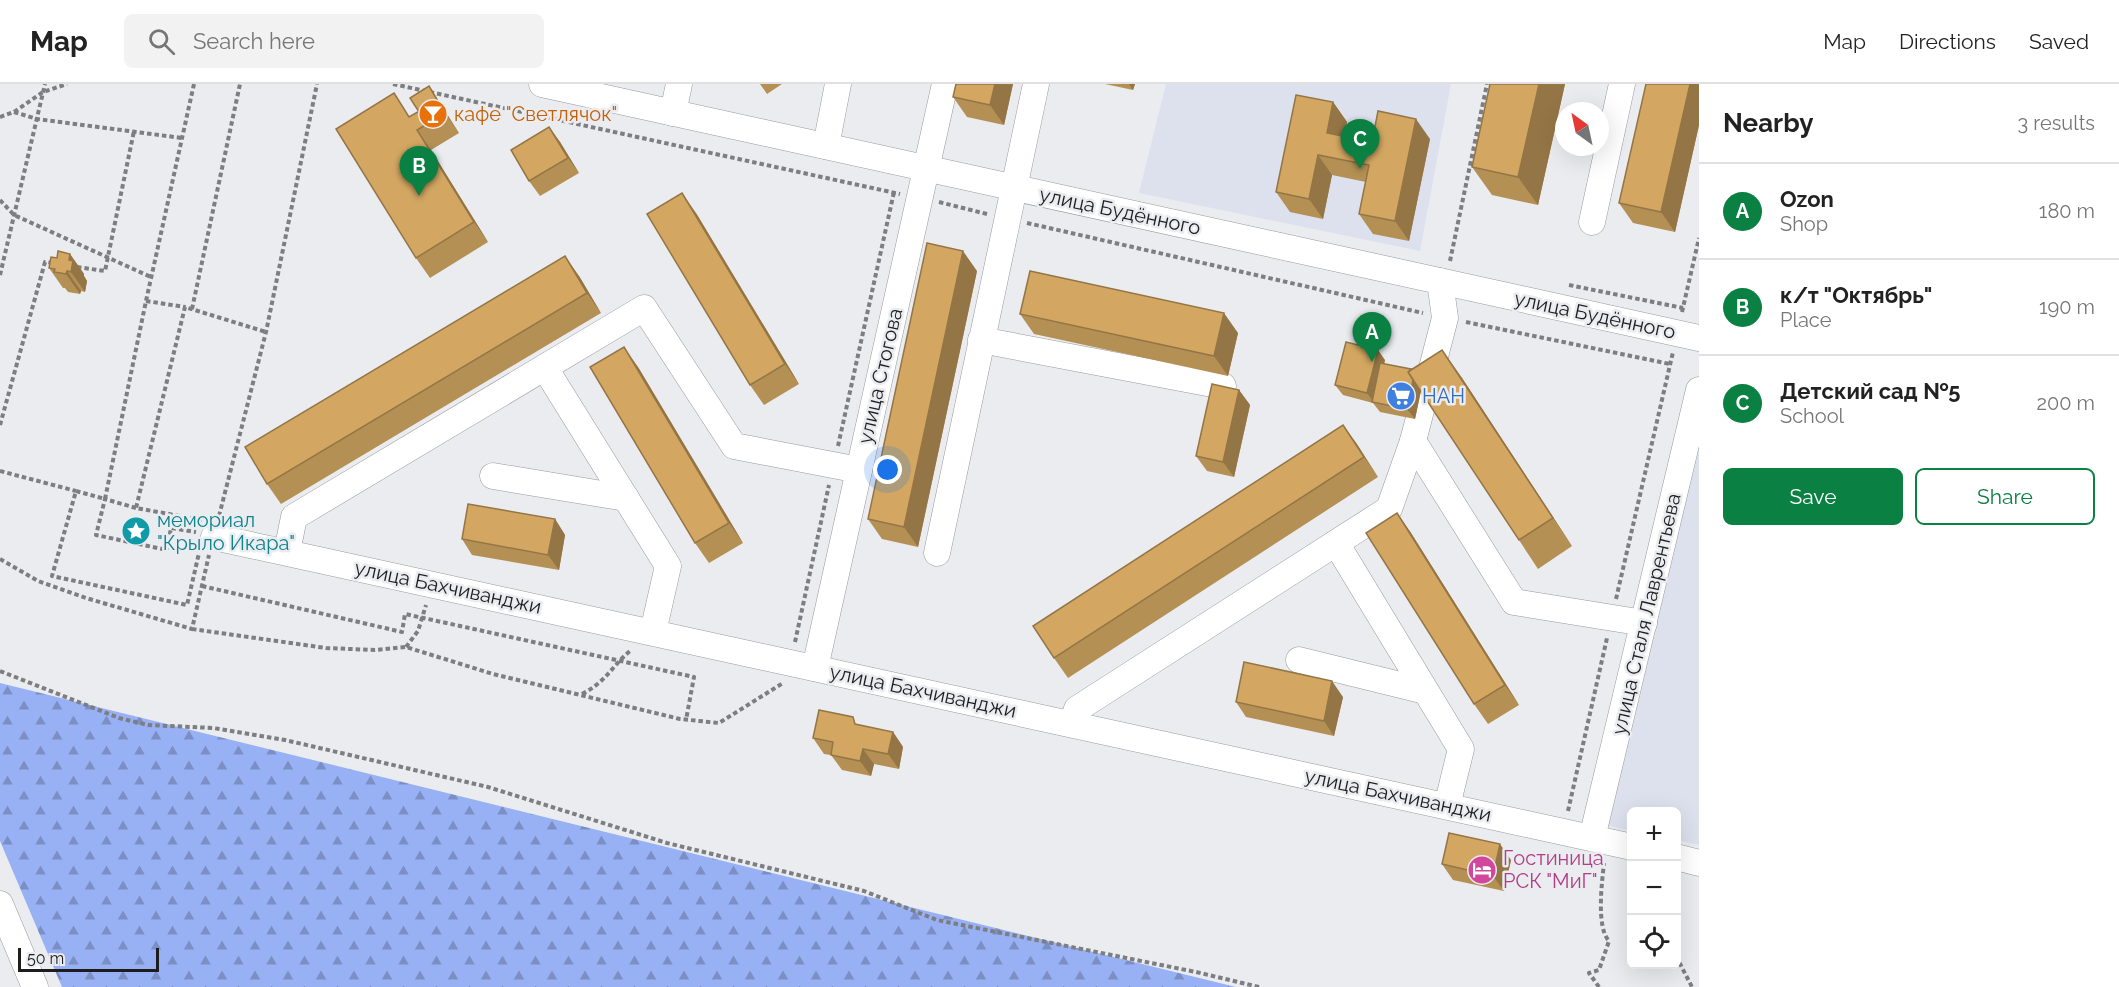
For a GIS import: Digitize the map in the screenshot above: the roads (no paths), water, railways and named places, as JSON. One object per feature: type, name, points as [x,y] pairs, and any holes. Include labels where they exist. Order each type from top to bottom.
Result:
[{"type":"street","name":"улица Будённого","points":[[542,84],[1688,336]]},
{"type":"street","points":[[673,113],[679,84]]},
{"type":"street","points":[[826,146],[838,84]]},
{"type":"street","name":"улица Стогова","points":[[812,667],[859,470],[945,84]]},
{"type":"street","points":[[937,553],[1036,84]]},
{"type":"street","points":[[1592,222],[1623,84]]},
{"type":"street","points":[[1072,723],[1077,709],[1389,509],[1413,441],[1445,318],[1440,281]]},
{"type":"street","points":[[287,552],[294,518],[644,308],[734,446],[859,470]]},
{"type":"street","points":[[981,340],[1223,386]]},
{"type":"street","points":[[545,368],[668,567],[653,632]]},
{"type":"street","name":"улица Сталя Лаврентьева","points":[[1592,838],[1699,390]]},
{"type":"street","points":[[1413,441],[1514,602],[1644,623]]},
{"type":"street","points":[[493,476],[626,498]]},
{"type":"street","name":"улица Бахчиванджи","points":[[212,531],[287,552],[1627,846]]},
{"type":"street","points":[[1336,543],[1461,749],[1447,806]]},
{"type":"street","points":[[1299,660],[1425,691]]},
{"type":"street","points":[[1681,859],[1699,863]]},
{"type":"street","points":[[0,904],[35,987]]},
{"type":"place","name":"кафе \"Светлячок\"","points":[[433,114]]},
{"type":"place","name":"Детский сад №5","points":[[1360,169]]},
{"type":"place","name":"к/т \"Октябрь\"","points":[[419,196]]},
{"type":"place","name":"Ozon","points":[[1372,362]]},
{"type":"place","name":"НАН","points":[[1401,396]]},
{"type":"place","name":"мемориал \"Крыло Икара\"","points":[[136,531]]},
{"type":"place","name":"Гостиница РСК \"МиГ\"","points":[[1482,870]]}]
